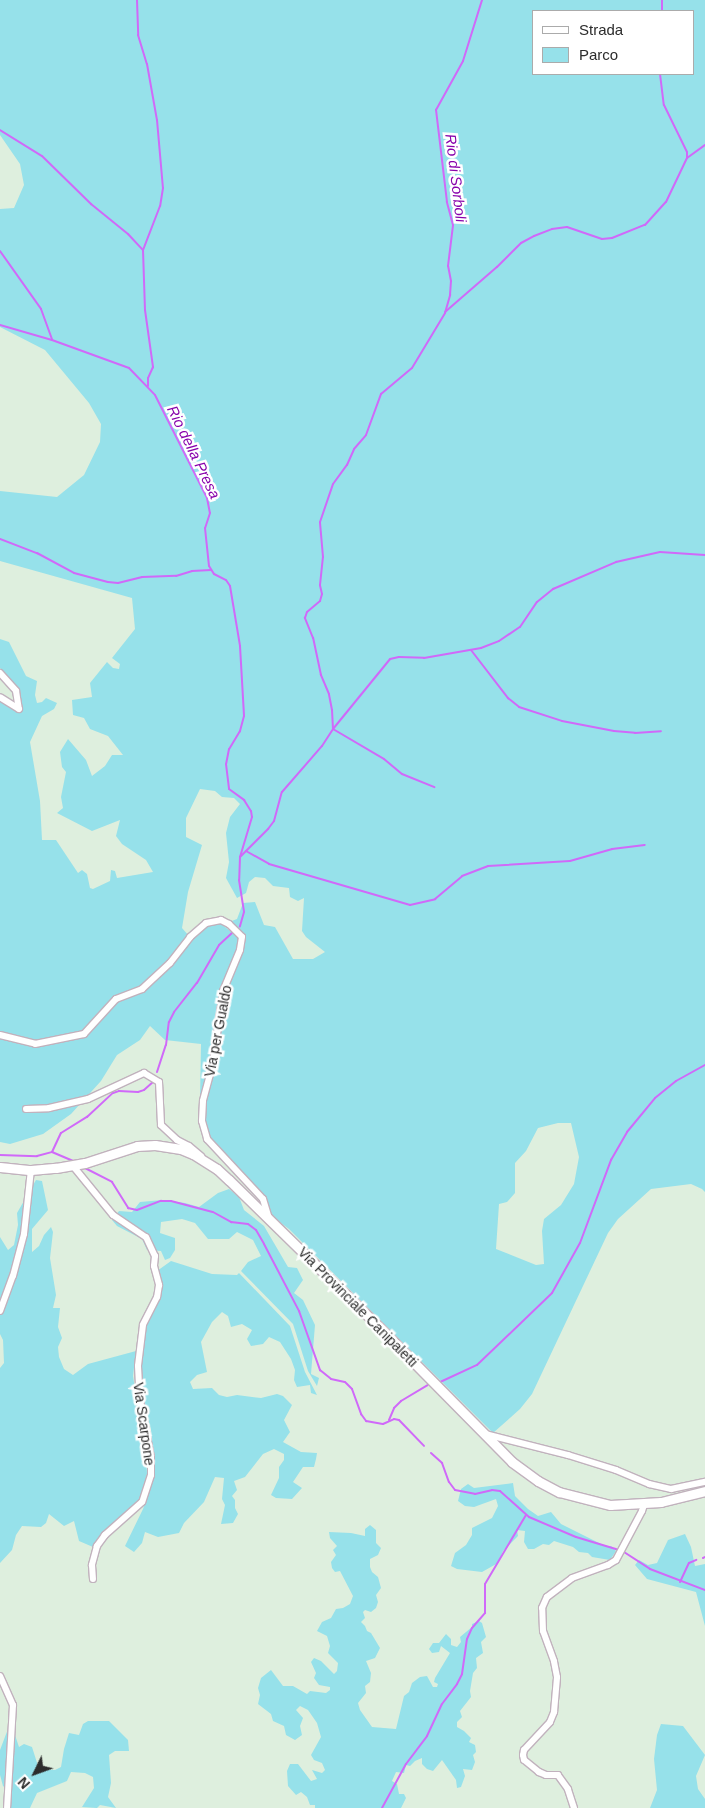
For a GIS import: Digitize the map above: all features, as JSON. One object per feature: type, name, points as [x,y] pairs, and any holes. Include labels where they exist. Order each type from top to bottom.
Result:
[{"type":"main road","name":"Via Provinciale Canipaletti","points":[[0,1167],[32,1170],[78,1165],[137,1146],[155,1145],[181,1149],[205,1160],[229,1180],[380,1328],[512,1462],[538,1481],[559,1492],[582,1500],[610,1505],[644,1505],[683,1498],[705,1491]]},
{"type":"street","points":[[0,673],[16,691],[19,709],[0,697]]},
{"type":"street","name":"Via per Gualdo","points":[[0,1035],[34,1044],[84,1034],[116,998],[142,989],[170,963],[190,937],[206,923],[221,920],[229,924],[242,937],[240,950],[223,991],[213,1063],[203,1101],[203,1130],[207,1140],[263,1199],[269,1220]]},
{"type":"street","points":[[26,1109],[49,1108],[88,1099],[144,1073],[159,1082],[161,1125],[176,1140],[197,1152],[205,1160]]},
{"type":"street","name":"Via Scarpone","points":[[78,1165],[113,1216],[146,1237],[155,1256],[154,1266],[159,1285],[157,1297],[143,1325],[138,1366],[140,1400],[151,1457],[151,1475],[142,1502],[105,1535],[97,1546],[92,1565],[92,1579]]},
{"type":"street","points":[[0,1311],[13,1276],[24,1234],[32,1170]]},
{"type":"street","points":[[483,1433],[568,1455],[616,1470],[649,1484],[671,1489],[705,1482]]},
{"type":"street","points":[[574,1808],[564,1780],[558,1775],[546,1775],[539,1772],[524,1760],[523,1755],[524,1750],[550,1722],[554,1712],[557,1677],[554,1661],[543,1631],[542,1608],[546,1597],[572,1578],[608,1565],[620,1556],[644,1505]]},
{"type":"street","points":[[0,1676],[14,1705],[7,1808]]},
{"type":"green space","points":[[0,0],[705,0],[705,1192],[691,1184],[651,1189],[618,1219],[608,1233],[532,1394],[520,1409],[493,1433],[289,1229],[269,1214],[265,1198],[209,1138],[205,1130],[205,1101],[225,992],[244,937],[229,922],[237,919],[243,903],[255,902],[264,925],[275,927],[293,959],[313,959],[325,952],[306,937],[302,931],[304,898],[298,901],[290,897],[289,888],[273,886],[265,878],[255,877],[249,882],[246,893],[237,898],[226,878],[229,862],[226,833],[230,817],[240,804],[234,798],[222,797],[215,791],[200,789],[186,818],[186,837],[202,845],[188,892],[182,928],[189,936],[169,961],[141,987],[115,997],[83,1032],[35,1042],[0,1033],[0,700],[21,710],[22,704],[19,689],[0,668],[0,639],[9,642],[26,676],[37,681],[35,695],[37,703],[42,702],[46,698],[57,703],[54,709],[42,716],[30,742],[40,801],[42,840],[56,840],[78,873],[82,870],[87,874],[90,888],[93,889],[110,881],[111,870],[115,871],[117,878],[153,872],[146,860],[122,844],[116,836],[120,820],[92,831],[57,813],[63,808],[61,797],[66,772],[62,767],[60,752],[68,739],[86,760],[92,776],[105,766],[112,755],[123,755],[108,736],[90,729],[84,718],[73,715],[72,700],[92,697],[90,683],[107,662],[113,668],[119,669],[120,664],[112,658],[135,629],[132,598],[0,561],[0,491],[57,497],[84,475],[100,442],[101,424],[89,403],[45,350],[0,327],[0,209],[14,208],[24,185],[20,164],[0,135]],"holes":[[[558,1123],[571,1123],[579,1157],[574,1184],[561,1205],[544,1219],[542,1231],[544,1264],[536,1265],[496,1249],[499,1204],[507,1202],[515,1193],[515,1163],[526,1151],[538,1128]]]},
{"type":"green space","points":[[220,923],[239,938],[237,949],[220,990],[210,1062],[200,1100],[201,1044],[165,1040],[150,1026],[140,1040],[117,1055],[101,1081],[71,1114],[43,1134],[10,1144],[0,1142],[0,1038],[34,1047],[85,1037],[118,1001],[144,992],[173,965],[193,939],[207,926]]},
{"type":"green space","points":[[36,1180],[42,1181],[48,1210],[32,1229],[32,1252],[39,1246],[44,1235],[51,1227],[53,1232],[50,1258],[56,1295],[53,1308],[60,1308],[58,1327],[62,1338],[58,1347],[59,1357],[64,1369],[73,1375],[88,1364],[136,1351],[133,1376],[138,1407],[145,1432],[147,1474],[139,1500],[104,1532],[93,1547],[79,1541],[74,1521],[64,1526],[49,1514],[46,1523],[41,1527],[22,1526],[16,1535],[12,1550],[0,1563],[0,1368],[4,1363],[3,1340],[0,1334],[0,1237],[8,1250],[14,1245],[18,1225],[17,1213]]},
{"type":"green space","points":[[229,1189],[239,1197],[244,1210],[264,1226],[288,1267],[297,1268],[303,1280],[294,1293],[303,1300],[315,1325],[311,1374],[319,1378],[317,1386],[308,1371],[293,1324],[241,1271],[248,1262],[261,1256],[253,1240],[237,1232],[229,1239],[208,1239],[195,1223],[182,1219],[161,1222],[160,1233],[175,1238],[175,1250],[170,1258],[165,1260],[161,1251],[147,1250],[142,1239],[117,1226],[112,1220],[119,1211],[132,1212],[140,1202],[163,1200],[199,1207],[218,1193]]},
{"type":"green space","points":[[171,1261],[212,1274],[237,1275],[239,1273],[290,1326],[305,1372],[317,1395],[311,1393],[310,1385],[297,1387],[294,1380],[295,1370],[291,1359],[280,1342],[269,1337],[263,1344],[251,1346],[247,1339],[252,1330],[242,1324],[231,1327],[228,1316],[222,1312],[212,1322],[201,1342],[207,1372],[197,1375],[190,1382],[193,1389],[212,1388],[219,1395],[227,1397],[237,1395],[261,1398],[277,1394],[283,1396],[292,1405],[284,1420],[290,1432],[283,1442],[301,1452],[317,1453],[314,1467],[303,1467],[293,1482],[302,1488],[292,1499],[276,1498],[271,1495],[279,1478],[279,1467],[284,1460],[284,1454],[274,1449],[263,1454],[245,1477],[234,1481],[237,1490],[232,1496],[235,1500],[235,1508],[238,1514],[233,1523],[221,1524],[225,1505],[222,1499],[224,1478],[215,1477],[204,1502],[184,1523],[179,1533],[158,1537],[145,1532],[142,1543],[134,1552],[125,1546],[143,1509],[154,1475],[151,1430],[143,1399],[140,1372],[145,1329],[160,1297],[157,1271]]},
{"type":"green space","points":[[513,1483],[515,1496],[538,1516],[551,1512],[561,1524],[607,1547],[611,1546],[616,1551],[610,1560],[592,1557],[588,1553],[579,1552],[573,1547],[554,1541],[549,1545],[543,1544],[534,1549],[528,1549],[524,1542],[525,1531],[517,1530],[518,1536],[503,1551],[498,1563],[482,1572],[457,1569],[451,1566],[455,1553],[466,1545],[472,1535],[472,1528],[492,1518],[498,1506],[496,1499],[474,1507],[465,1506],[458,1501],[461,1489],[468,1484],[474,1488]]},
{"type":"green space","points":[[370,1525],[376,1530],[376,1543],[381,1548],[378,1555],[370,1559],[370,1567],[372,1572],[378,1577],[381,1588],[376,1595],[378,1602],[376,1608],[371,1612],[365,1610],[363,1612],[365,1618],[361,1622],[367,1631],[371,1633],[380,1648],[375,1658],[366,1661],[371,1673],[370,1682],[365,1686],[366,1693],[358,1703],[360,1710],[372,1727],[396,1729],[404,1696],[409,1692],[412,1683],[420,1677],[427,1676],[433,1687],[437,1687],[438,1684],[434,1682],[435,1678],[450,1653],[441,1646],[439,1652],[432,1653],[429,1649],[433,1643],[439,1643],[446,1634],[451,1639],[451,1645],[457,1647],[461,1642],[460,1637],[472,1627],[472,1624],[479,1621],[482,1623],[486,1637],[481,1642],[483,1653],[476,1658],[477,1668],[473,1673],[471,1697],[460,1711],[462,1717],[457,1722],[457,1727],[471,1738],[469,1742],[475,1745],[476,1752],[473,1755],[475,1762],[472,1770],[463,1769],[465,1776],[461,1787],[457,1788],[456,1780],[442,1760],[433,1771],[427,1769],[422,1764],[422,1758],[410,1766],[406,1765],[404,1773],[396,1772],[392,1781],[397,1784],[399,1794],[404,1794],[406,1798],[401,1808],[315,1808],[315,1805],[310,1805],[307,1797],[301,1792],[296,1795],[288,1786],[287,1771],[290,1764],[298,1764],[311,1781],[317,1779],[312,1770],[322,1773],[325,1770],[322,1763],[314,1760],[311,1755],[321,1737],[317,1723],[308,1710],[300,1706],[296,1710],[303,1718],[300,1726],[302,1735],[295,1740],[286,1735],[284,1726],[273,1721],[271,1714],[258,1704],[260,1695],[258,1688],[261,1678],[271,1670],[283,1686],[293,1686],[307,1694],[310,1691],[326,1693],[330,1690],[330,1687],[319,1685],[314,1678],[316,1673],[311,1662],[314,1658],[321,1661],[334,1674],[337,1671],[338,1663],[328,1653],[330,1646],[327,1636],[317,1631],[322,1622],[331,1618],[336,1609],[350,1604],[353,1596],[340,1571],[335,1572],[332,1568],[331,1562],[336,1555],[333,1550],[337,1546],[330,1538],[329,1532],[365,1536],[365,1529]]},
{"type":"green space","points":[[685,1534],[691,1547],[695,1566],[705,1564],[705,1626],[696,1592],[647,1579],[635,1565],[639,1560],[648,1565],[657,1563],[668,1540]]},
{"type":"green space","points":[[88,1721],[109,1721],[128,1740],[129,1751],[115,1751],[109,1755],[111,1783],[108,1797],[116,1808],[100,1805],[97,1808],[82,1807],[94,1788],[93,1777],[85,1773],[71,1772],[67,1781],[37,1793],[30,1808],[3,1808],[9,1801],[11,1792],[3,1786],[0,1775],[0,1750],[8,1729],[12,1726],[19,1747],[24,1744],[32,1747],[39,1769],[55,1770],[61,1767],[69,1733],[79,1735],[83,1724]]},
{"type":"green space","points":[[661,1724],[683,1726],[705,1755],[696,1776],[698,1789],[705,1799],[705,1808],[650,1808],[657,1790],[654,1759],[657,1735]]},
{"type":"waterway","name":"Rio della Presa","points":[[137,0],[138,35],[147,64],[157,120],[163,188],[160,206],[143,250],[145,310],[153,367],[148,378],[148,386]]},
{"type":"waterway","name":"Rio di Sorboli","points":[[240,857],[274,821],[282,792],[322,746],[333,729],[329,694],[321,675],[313,638],[305,618],[307,612],[320,601],[322,594],[320,585],[323,557],[320,522],[333,484],[347,465],[354,449],[366,435],[381,394],[412,368],[445,313],[450,295],[451,281],[448,266],[453,225],[447,202],[436,110],[463,61],[482,0]]},
{"type":"waterway","points":[[662,0],[662,10]]},
{"type":"waterway","points":[[660,75],[664,105],[687,152],[687,158]]},
{"type":"waterway","points":[[0,130],[42,156],[91,204],[128,234],[143,250]]},
{"type":"waterway","points":[[445,312],[497,267],[521,243],[534,236],[552,229],[567,227],[602,239],[612,238],[645,225],[666,202],[687,158],[705,145]]},
{"type":"waterway","points":[[0,251],[41,309],[52,340]]},
{"type":"waterway","name":"Rio della Presa","points":[[0,325],[52,340],[129,368],[155,395],[207,498],[210,513],[205,528],[209,566],[214,574],[226,580],[230,586],[240,646],[244,716],[240,731],[229,749],[226,764],[229,789],[244,800],[251,811],[252,817],[240,857],[239,880],[244,912],[240,926]]},
{"type":"waterway","points":[[0,539],[37,553],[74,573],[108,582],[118,583],[142,577],[176,576],[192,571],[211,570]]},
{"type":"waterway","points":[[333,729],[390,659],[399,657],[424,658],[481,648],[499,641],[520,627],[537,602],[553,589],[616,562],[660,552],[705,555]]},
{"type":"waterway","points":[[471,650],[508,698],[519,707],[562,721],[614,731],[635,733],[661,731]]},
{"type":"waterway","points":[[333,729],[384,759],[402,774],[434,787]]},
{"type":"waterway","points":[[246,851],[269,864],[410,905],[435,899],[462,876],[488,866],[570,861],[612,849],[645,845]]},
{"type":"waterway","name":"Rio della Presa","points":[[157,1072],[166,1045],[169,1022],[174,1012],[197,983],[219,945],[234,931]]},
{"type":"waterway","points":[[438,1383],[477,1365],[552,1293],[580,1243],[611,1160],[627,1132],[655,1098],[676,1081],[705,1065]]},
{"type":"waterway","name":"Rio della Presa","points":[[52,1152],[61,1133],[87,1117],[113,1093],[119,1091],[138,1092],[144,1090],[153,1082]]},
{"type":"waterway","points":[[0,1155],[37,1156],[52,1152],[75,1162]]},
{"type":"waterway","points":[[81,1166],[112,1182],[128,1208],[137,1210],[161,1201],[171,1201],[213,1212],[231,1222],[248,1224],[256,1230],[299,1311],[320,1370],[331,1379],[345,1382],[352,1389],[361,1414],[366,1421],[383,1424],[394,1419],[399,1420],[424,1446]]},
{"type":"waterway","points":[[389,1420],[394,1408],[401,1401],[428,1385]]},
{"type":"waterway","points":[[431,1453],[442,1463],[449,1482],[455,1490],[475,1494],[492,1490],[500,1491],[529,1517],[576,1537],[619,1550]]},
{"type":"waterway","points":[[382,1808],[406,1764],[427,1736],[442,1704],[462,1674],[467,1639],[472,1628],[485,1613],[485,1584],[526,1515]]},
{"type":"waterway","points":[[624,1552],[650,1569],[705,1590]]},
{"type":"waterway","points":[[680,1582],[689,1563],[696,1560]]}]
